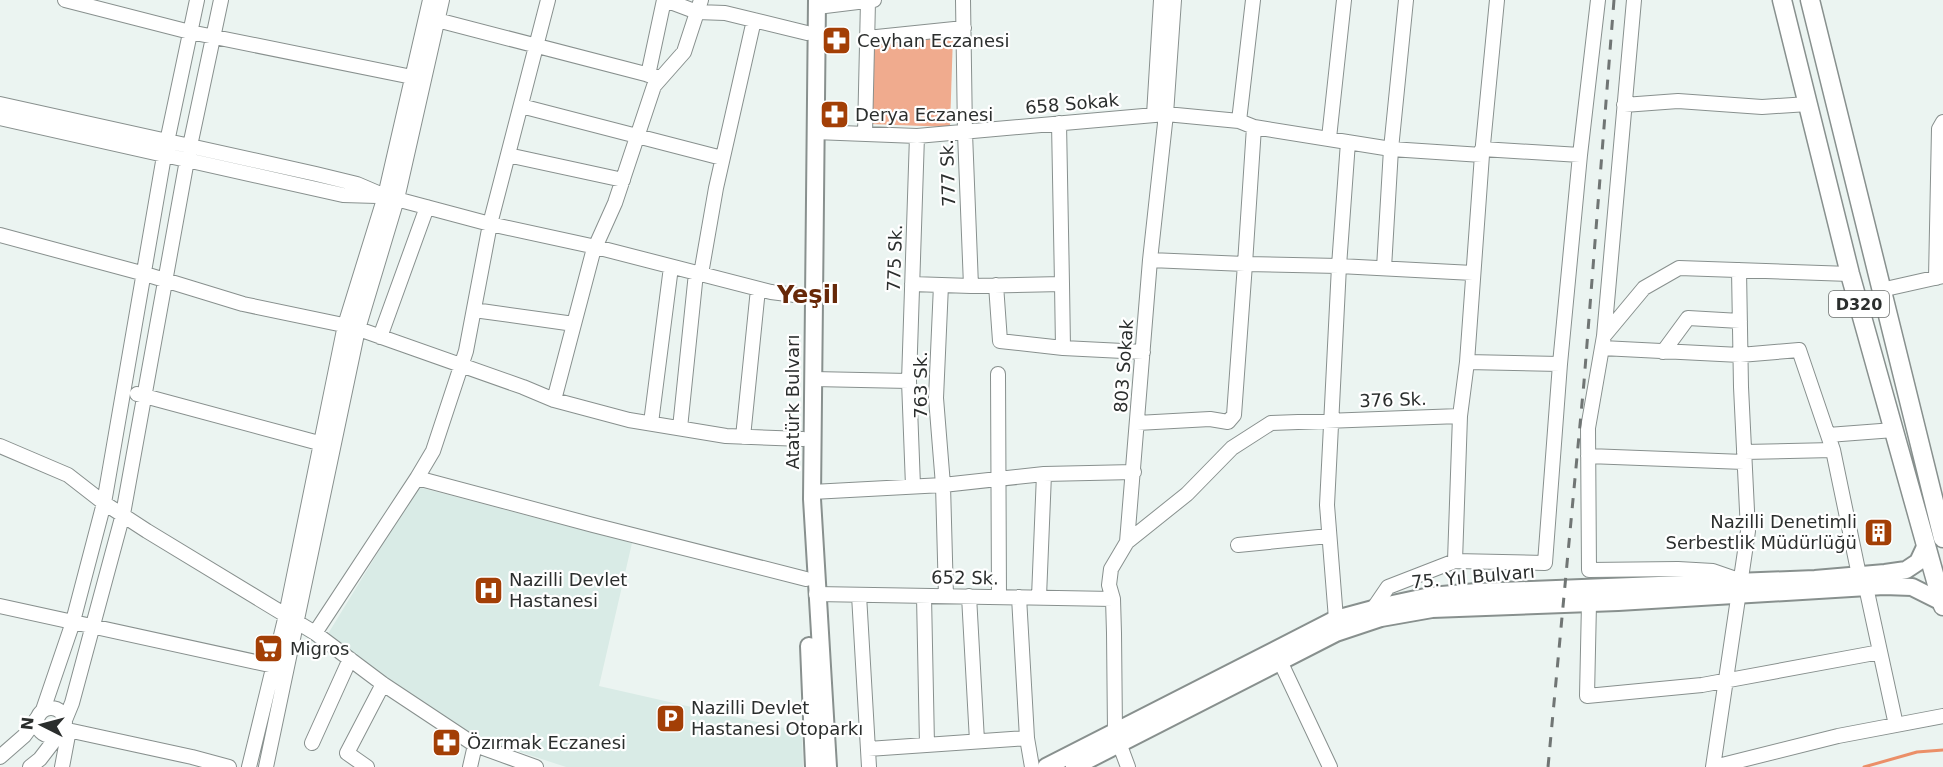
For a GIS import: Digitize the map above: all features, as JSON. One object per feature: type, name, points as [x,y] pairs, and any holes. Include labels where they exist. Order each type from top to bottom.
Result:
[{"type":"highway","name":"D320","points":[[1782,0],[1850,274],[1894,430],[1935,542]]},
{"type":"highway","name":"D320","points":[[1810,0],[1881,290],[1935,542],[1942,604]]},
{"type":"main road","name":"Atatürk Bulvarı","points":[[814,2],[807,33],[802,500],[814,767]]},
{"type":"main road","name":"Atatürk Bulvarı","points":[[814,2],[812,492],[816,594],[828,767]]},
{"type":"main road","name":"75. Yıl Bulvarı","points":[[1863,581],[1906,570],[1918,562],[1935,542]]},
{"type":"main road","name":"75. Yıl Bulvarı","points":[[1074,767],[1117,737],[1336,619],[1430,596],[1477,592],[1863,581],[1912,587],[1942,604]]},
{"type":"main road","name":"75. Yıl Bulvarı","points":[[1046,767],[1280,662],[1336,633],[1381,618],[1432,609],[1589,603],[1741,586]]},
{"type":"street","points":[[65,0],[190,32],[412,77]]},
{"type":"street","points":[[197,0],[165,149],[104,503],[73,622],[37,727],[43,734],[52,737],[65,728],[229,767]]},
{"type":"street","points":[[62,767],[65,728],[123,514],[164,280],[221,0]]},
{"type":"street","points":[[391,198],[412,77],[430,0]]},
{"type":"street","points":[[266,767],[291,618],[352,327],[391,198],[442,0]]},
{"type":"street","points":[[554,400],[596,247],[615,203],[654,86],[664,0],[699,6],[807,33]]},
{"type":"street","name":"777 Sk.","points":[[963,0],[971,286]]},
{"type":"street","points":[[1160,114],[1161,0]]},
{"type":"street","name":"803 Sokak","points":[[1128,767],[1117,737],[1113,600],[1109,585],[1111,570],[1127,542],[1160,114],[1174,0]]},
{"type":"street","points":[[1239,121],[1252,0]]},
{"type":"street","points":[[1329,138],[1344,0]]},
{"type":"street","points":[[1384,268],[1391,149],[1406,0]]},
{"type":"street","points":[[1455,561],[1460,416],[1467,362],[1482,152],[1497,0]]},
{"type":"street","points":[[1373,609],[1388,587],[1455,561],[1545,563],[1560,364],[1580,155],[1598,0]]},
{"type":"street","points":[[1634,0],[1603,342],[1588,428],[1588,570],[1713,571],[1741,586]]},
{"type":"street","points":[[315,633],[433,451],[462,365],[490,224],[537,45],[542,1]]},
{"type":"street","points":[[814,2],[871,1],[867,38],[865,134]]},
{"type":"street","points":[[654,77],[684,52],[699,6]]},
{"type":"street","points":[[437,20],[654,77]]},
{"type":"street","points":[[680,428],[698,274],[754,20]]},
{"type":"street","points":[[867,38],[964,28]]},
{"type":"street","points":[[1624,105],[1678,101],[1762,107],[1808,104]]},
{"type":"street","points":[[0,104],[165,149],[187,160],[343,195],[391,198]]},
{"type":"street","points":[[521,106],[722,158]]},
{"type":"street","name":"658 Sokak","points":[[815,132],[917,136],[1160,114],[1239,121],[1254,127],[1391,149],[1580,155]]},
{"type":"street","points":[[0,118],[165,149],[190,145],[357,184],[391,198],[490,224],[596,247],[758,289],[803,296]]},
{"type":"street","points":[[1881,290],[1940,277],[1939,129],[1943,122]]},
{"type":"street","points":[[1059,123],[1063,348]]},
{"type":"street","points":[[1137,423],[1210,419],[1228,422],[1234,415],[1254,127]]},
{"type":"street","name":"775 Sk.","points":[[913,486],[909,381],[917,136]]},
{"type":"street","points":[[1336,619],[1327,494],[1348,141]]},
{"type":"street","points":[[508,155],[623,180]]},
{"type":"street","points":[[380,337],[427,207]]},
{"type":"street","points":[[0,236],[144,274],[243,304],[352,327],[554,400],[651,423],[726,436],[803,439]]},
{"type":"street","points":[[1150,260],[1473,273]]},
{"type":"street","points":[[651,423],[671,267]]},
{"type":"street","points":[[1603,342],[1644,288],[1679,268],[1850,274]]},
{"type":"street","points":[[1739,270],[1740,355],[1748,531],[1714,767],[1838,736],[1943,716]]},
{"type":"street","points":[[912,284],[971,286],[1062,284]]},
{"type":"street","name":"763 Sk.","points":[[941,285],[936,398],[943,484],[946,596]]},
{"type":"street","points":[[996,285],[1000,340],[1063,348],[1143,352]]},
{"type":"street","points":[[743,437],[758,289]]},
{"type":"street","points":[[474,310],[574,324]]},
{"type":"street","points":[[1663,352],[1688,318],[1740,321]]},
{"type":"street","points":[[1603,342],[1663,352],[1740,355],[1799,350],[1833,450],[1896,725]]},
{"type":"street","points":[[1467,362],[1560,364]]},
{"type":"street","points":[[998,375],[999,597]]},
{"type":"street","points":[[813,379],[909,381]]},
{"type":"street","points":[[124,390],[327,445]]},
{"type":"street","name":"376 Sk.","points":[[1127,542],[1187,494],[1232,448],[1271,423],[1460,416]]},
{"type":"street","points":[[1828,435],[1894,430]]},
{"type":"street","points":[[0,446],[69,475],[104,503],[147,531],[315,633],[383,684],[475,745],[536,767]]},
{"type":"street","points":[[1588,456],[1744,457],[1833,450]]},
{"type":"street","points":[[812,492],[943,484],[1044,474],[1134,472]]},
{"type":"street","points":[[1040,597],[1044,474]]},
{"type":"street","points":[[417,478],[806,579]]},
{"type":"street","points":[[1238,545],[1329,536]]},
{"type":"street","name":"652 Sk.","points":[[816,594],[1113,600]]},
{"type":"street","points":[[859,595],[869,767]]},
{"type":"street","points":[[924,596],[927,745]]},
{"type":"street","points":[[969,596],[977,741]]},
{"type":"street","points":[[1019,597],[1027,738],[1032,767]]},
{"type":"street","points":[[1589,603],[1587,696],[1702,685],[1880,652]]},
{"type":"street","points":[[0,606],[274,666]]},
{"type":"street","points":[[249,767],[274,666],[291,618]]},
{"type":"street","points":[[312,743],[350,659]]},
{"type":"street","points":[[1280,662],[1330,767]]},
{"type":"street","points":[[367,767],[347,753],[383,684]]},
{"type":"street","points":[[0,758],[24,736],[41,714],[57,709],[65,728]]},
{"type":"street","points":[[30,767],[40,759],[65,728]]},
{"type":"street","points":[[868,749],[1027,738]]},
{"type":"street","points":[[470,767],[475,745]]},
{"type":"shaded area","points":[[953,35],[950,127],[870,124],[872,45]]},
{"type":"shaded area","name":"Nazilli Devlet Hastanesi","points":[[418,487],[632,543],[599,686],[802,732],[803,767],[566,767],[480,739],[326,637]]},
{"type":"waterway","points":[[1864,767],[1917,752],[1943,750]]},
{"type":"railway","points":[[1548,767],[1584,382],[1614,0]]},
{"type":"place","name":"Ceyhan Eczanesi","points":[[836,41]]},
{"type":"place","name":"Derya Eczanesi","points":[[834,115]]},
{"type":"place","name":"Nazilli Denetimli Serbestlik Müdürlüğü","points":[[1878,532]]},
{"type":"place","name":"Nazilli Devlet Hastanesi","points":[[488,590]]},
{"type":"place","name":"Migros","points":[[269,649]]},
{"type":"place","name":"Nazilli Devlet Hastanesi Otoparkı","points":[[670,718]]},
{"type":"place","name":"Özırmak Eczanesi","points":[[446,743]]},
{"type":"district","name":"Yeşil","points":[[808,295]]}]
